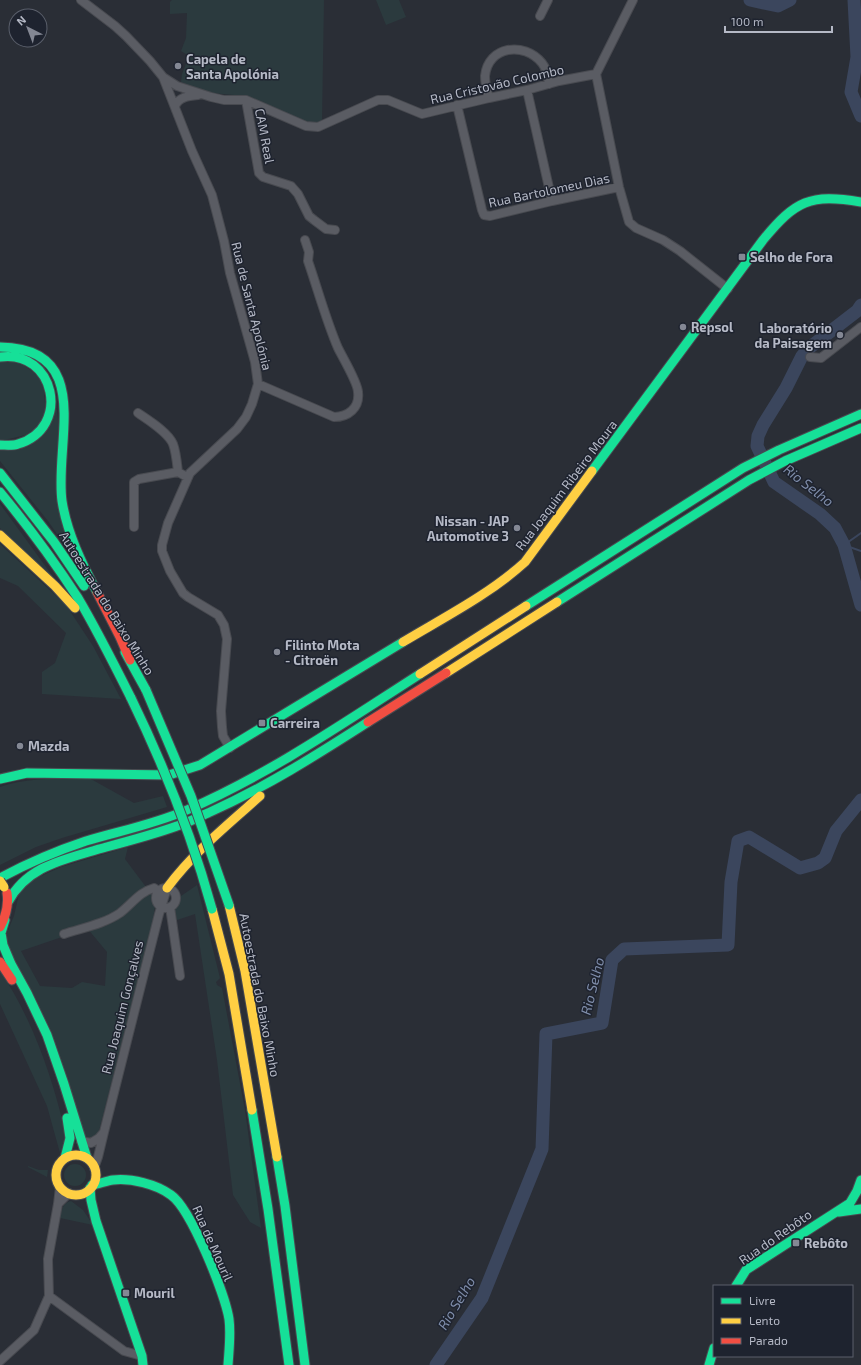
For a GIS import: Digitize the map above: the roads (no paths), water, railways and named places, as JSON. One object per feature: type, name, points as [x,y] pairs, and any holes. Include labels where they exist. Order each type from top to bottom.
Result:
[{"type":"main road","name":"Rua Joaquim Ribeiro Moura","points":[[0,779],[27,773],[169,775],[200,765],[498,584],[525,562],[776,223],[799,204],[818,198],[840,198],[858,202]]},
{"type":"main road","points":[[0,347],[12,346],[31,351],[48,362],[59,379],[62,388],[64,410],[61,459],[61,493],[71,537],[82,563],[118,631],[130,660]]},
{"type":"main road","points":[[0,357],[14,357],[26,360],[34,365],[47,378],[53,397],[52,409],[48,421],[37,434],[22,443],[8,446],[0,445]]},
{"type":"main road","points":[[1,883],[34,860],[89,840],[175,815],[207,801],[262,772],[316,740],[743,468],[779,450],[861,414]]},
{"type":"main road","points":[[8,902],[12,893],[28,876],[52,864],[178,826],[241,798],[286,774],[748,480],[785,461],[861,428]]},
{"type":"main road","name":"Autoestrada do Baixo Minho","points":[[0,473],[73,569],[130,660],[146,690],[171,745],[208,839],[229,905],[245,970],[285,1206],[305,1365]]},
{"type":"main road","name":"Autoestrada do Baixo Minho","points":[[0,492],[37,540],[73,591],[96,629],[159,758],[175,797],[200,867],[229,974],[240,1034],[268,1209],[289,1365]]},
{"type":"main road","points":[[0,535],[70,602],[122,680]]},
{"type":"main road","points":[[163,889],[203,846],[248,805],[286,774]]},
{"type":"main road","points":[[0,870],[57,846],[207,801]]},
{"type":"main road","points":[[1,883],[37,865],[62,855],[177,820],[211,812]]},
{"type":"main road","points":[[1,883],[8,902],[8,911],[2,923],[1,933],[3,945],[47,1035],[64,1084],[86,1158]]},
{"type":"main road","points":[[0,962],[21,997],[41,1039],[58,1086],[70,1130],[70,1144],[65,1158],[60,1163],[56,1172],[56,1177],[60,1187],[73,1194],[96,1221]]},
{"type":"main road","points":[[65,1158],[77,1155],[86,1158],[91,1162],[95,1169],[95,1178],[91,1187],[91,1200],[96,1221],[142,1361]]},
{"type":"main road","name":"Rua de Mouril","points":[[95,1169],[113,1180]]},
{"type":"main road","name":"Rua de Mouril","points":[[91,1187],[113,1180],[143,1183],[160,1188],[174,1196],[184,1208],[205,1254],[228,1311],[230,1337],[228,1365]]},
{"type":"main road","name":"Rua do Rebôto","points":[[737,1285],[746,1270],[850,1202],[860,1186]]},
{"type":"main road","points":[[73,1194],[84,1193],[91,1187]]},
{"type":"main road","name":"Rua do Rebôto","points":[[850,1202],[861,1208]]},
{"type":"main road","name":"Rua do Rebôto","points":[[833,1214],[861,1208]]},
{"type":"main road","points":[[709,1365],[713,1351]]},
{"type":"street","name":"Rua de Santa Apolónia","points":[[81,0],[126,36],[163,77],[192,151],[212,195],[224,241],[230,273],[254,362],[258,384],[246,417],[237,429],[190,472],[168,523],[163,540],[162,551],[173,577],[183,593],[218,615],[224,625],[227,639],[221,711],[222,727],[223,736],[233,746]]},
{"type":"street","points":[[540,16],[548,0]]},
{"type":"street","points":[[633,0],[596,74],[619,187],[629,222],[636,228],[663,240],[680,251],[728,289]]},
{"type":"street","points":[[489,98],[485,83],[487,69],[494,59],[504,51],[510,49],[524,50],[534,56],[545,68],[549,84]]},
{"type":"street","name":"Rua Cristovão Colombo","points":[[163,77],[177,86],[201,94],[224,100],[246,100],[297,123],[306,126],[318,127],[378,100],[388,100],[422,114],[596,74]]},
{"type":"street","points":[[527,90],[552,201]]},
{"type":"street","name":"Rua Cristovão Colombo","points":[[169,94],[174,91],[181,91],[201,94]]},
{"type":"street","name":"Rua Cristovão Colombo","points":[[175,106],[182,98],[201,94]]},
{"type":"street","name":"CAM Real","points":[[246,100],[259,173],[263,177],[291,186],[298,194],[309,216],[326,229],[335,230]]},
{"type":"street","name":"Rua Bartolomeu Dias","points":[[457,105],[484,215],[490,216],[619,187]]},
{"type":"street","points":[[258,384],[334,417],[341,417],[350,413],[356,406],[359,391],[338,346],[308,261],[309,252],[305,240]]},
{"type":"street","points":[[810,356],[821,358],[861,327]]},
{"type":"street","points":[[138,413],[163,432],[171,441],[178,472]]},
{"type":"street","points":[[134,527],[134,482],[139,479],[178,472],[187,477]]},
{"type":"street","points":[[64,934],[108,919],[120,913],[147,890],[154,888],[163,889]]},
{"type":"street","name":"Rua Joaquim Gonçalves","points":[[95,1169],[166,907],[163,889]]},
{"type":"street","points":[[166,907],[180,976]]},
{"type":"street","points":[[80,1142],[91,1143],[99,1138],[104,1132]]},
{"type":"street","points":[[0,1361],[34,1330],[49,1296],[48,1259],[60,1187]]},
{"type":"street","points":[[58,1204],[73,1194]]},
{"type":"street","points":[[49,1296],[124,1351],[142,1361]]},
{"type":"waterway","name":"Rio Selho","points":[[750,0],[778,6],[790,0]]},
{"type":"waterway","name":"Rio Selho","points":[[854,0],[857,57],[851,92],[861,116]]},
{"type":"waterway","name":"Rio Selho","points":[[861,305],[857,311],[809,348],[802,356],[786,388],[763,425],[758,436],[757,446],[774,482],[820,514],[835,528],[844,545],[861,605]]},
{"type":"waterway","points":[[844,545],[861,533]]},
{"type":"waterway","points":[[844,545],[861,551]]},
{"type":"waterway","name":"Rio Selho","points":[[436,1365],[482,1298],[542,1149],[546,1034],[602,1023],[612,960],[624,949],[728,945],[731,882],[738,841],[749,837],[800,868],[818,863],[825,858],[836,831],[861,800]]},
{"type":"place","name":"Capela de Santa Apolónia","points":[[178,66]]},
{"type":"place","name":"Selho de Fora","points":[[742,257]]},
{"type":"place","name":"Repsol","points":[[683,327]]},
{"type":"place","name":"Laboratório da Paisagem","points":[[840,335]]},
{"type":"place","name":"Nissan - JAP Automotive 3","points":[[517,528]]},
{"type":"place","name":"Filinto Mota - Citroën","points":[[277,652]]},
{"type":"place","name":"Carreira","points":[[262,723]]},
{"type":"place","name":"Mazda","points":[[20,746]]},
{"type":"place","name":"Rebôto","points":[[796,1243]]},
{"type":"place","name":"Mouril","points":[[126,1293]]}]
